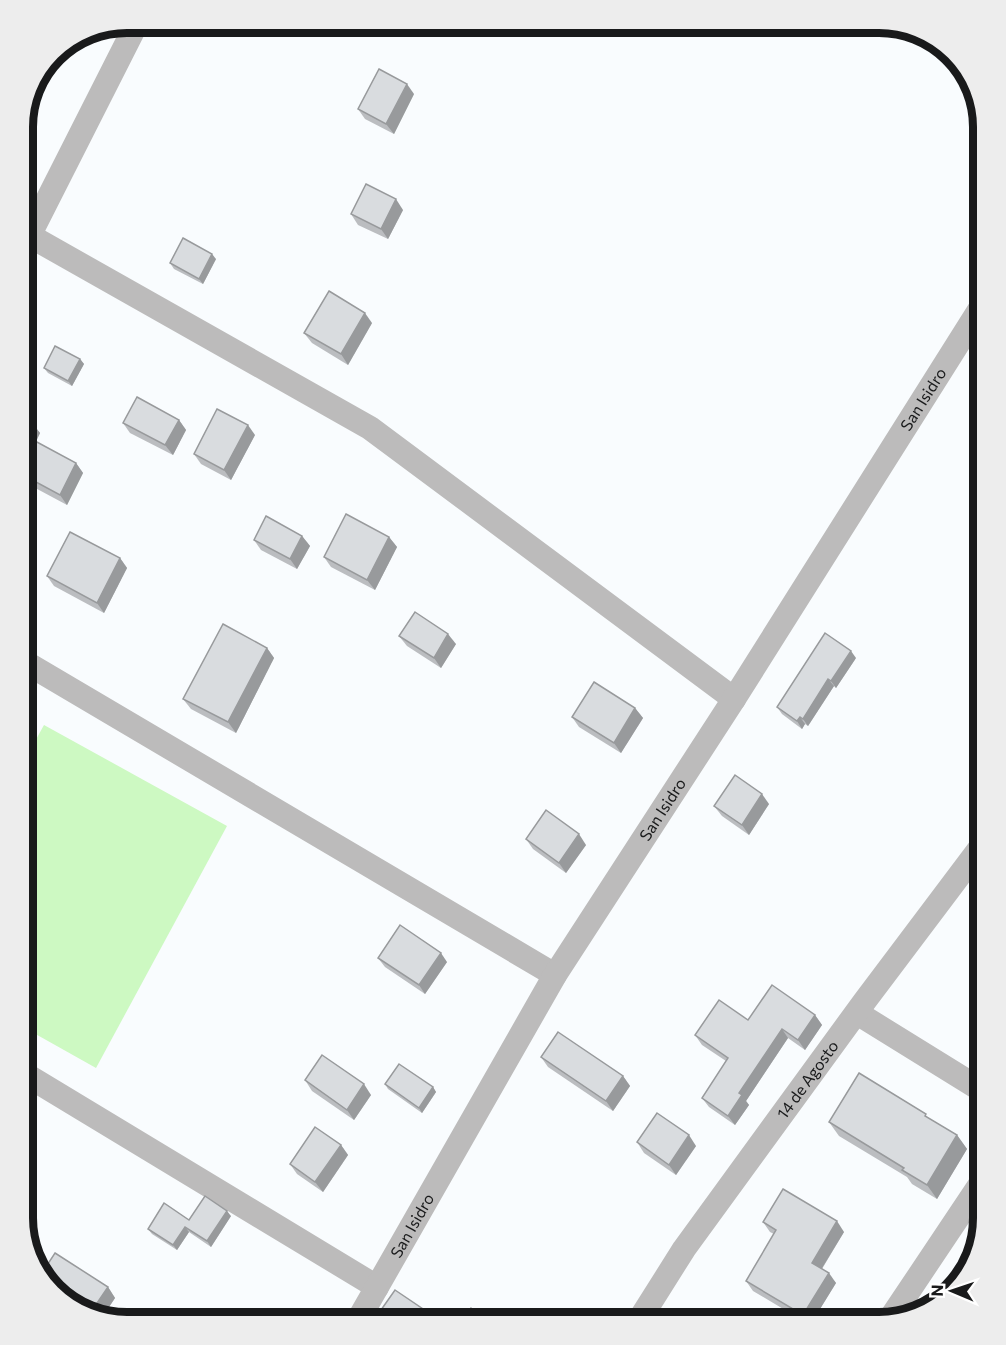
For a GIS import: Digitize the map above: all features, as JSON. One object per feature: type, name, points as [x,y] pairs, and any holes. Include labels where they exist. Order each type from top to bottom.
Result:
[{"type":"street","points":[[33,224],[131,33]]},
{"type":"street","points":[[33,243],[370,428],[734,699]]},
{"type":"street","name":"San Isidro","points":[[363,1312],[555,975],[734,699],[973,321]]},
{"type":"street","points":[[33,667],[555,975]]},
{"type":"street","name":"14 de Agosto","points":[[645,1312],[684,1249],[973,859]]},
{"type":"street","points":[[857,1013],[973,1084]]},
{"type":"street","points":[[33,1080],[377,1287]]},
{"type":"street","points":[[896,1310],[973,1196]]},
{"type":"green space","points":[[44,725],[227,826],[96,1068],[33,1033],[33,745]]},
{"type":"building","points":[[379,69],[407,84],[386,124],[358,109]]},
{"type":"building","points":[[366,184],[396,199],[381,229],[351,214]]},
{"type":"building","points":[[183,238],[212,254],[199,279],[170,263]]},
{"type":"building","points":[[329,291],[365,313],[341,354],[304,333]]},
{"type":"building","points":[[55,346],[80,359],[68,381],[44,368]]},
{"type":"building","points":[[137,397],[179,420],[165,445],[123,423]]},
{"type":"building","points":[[217,409],[248,425],[224,470],[194,454]]},
{"type":"building","points":[[35,441],[76,463],[60,495],[33,480]]},
{"type":"building","points":[[346,514],[389,537],[367,580],[324,557]]},
{"type":"building","points":[[266,516],[302,536],[290,559],[254,540]]},
{"type":"building","points":[[70,532],[120,558],[97,603],[47,576]]},
{"type":"building","points":[[415,612],[448,634],[434,658],[399,636]]},
{"type":"building","points":[[223,624],[267,648],[228,722],[183,699]]},
{"type":"building","points":[[825,633],[851,651],[831,681],[828,679],[803,719],[800,717],[797,721],[777,707]]},
{"type":"building","points":[[594,682],[635,708],[614,743],[572,717]]},
{"type":"building","points":[[735,775],[762,794],[742,825],[714,806]]},
{"type":"building","points":[[546,810],[579,834],[559,863],[526,839]]},
{"type":"building","points":[[400,925],[441,953],[419,985],[378,958]]},
{"type":"building","points":[[772,985],[815,1015],[798,1040],[782,1029],[739,1093],[742,1095],[728,1116],[702,1098],[728,1058],[695,1035],[719,1000],[748,1020]]},
{"type":"building","points":[[558,1032],[623,1076],[606,1101],[541,1057]]},
{"type":"building","points":[[322,1055],[364,1084],[347,1110],[305,1080]]},
{"type":"building","points":[[399,1064],[433,1087],[419,1108],[385,1084]]},
{"type":"building","points":[[859,1073],[957,1135],[927,1185],[902,1170],[904,1168],[829,1122]]},
{"type":"building","points":[[657,1113],[689,1135],[669,1165],[637,1142]]},
{"type":"building","points":[[315,1127],[341,1145],[315,1182],[290,1164]]},
{"type":"building","points":[[783,1189],[837,1221],[812,1263],[829,1273],[805,1312],[798,1312],[746,1281],[776,1230],[763,1222]]},
{"type":"building","points":[[205,1196],[227,1211],[207,1241],[185,1227],[173,1245],[148,1229],[164,1203],[189,1220]]},
{"type":"building","points":[[55,1253],[108,1287],[95,1306],[65,1289],[47,1266]]},
{"type":"building","points":[[395,1290],[426,1311],[425,1312],[380,1312]]}]
